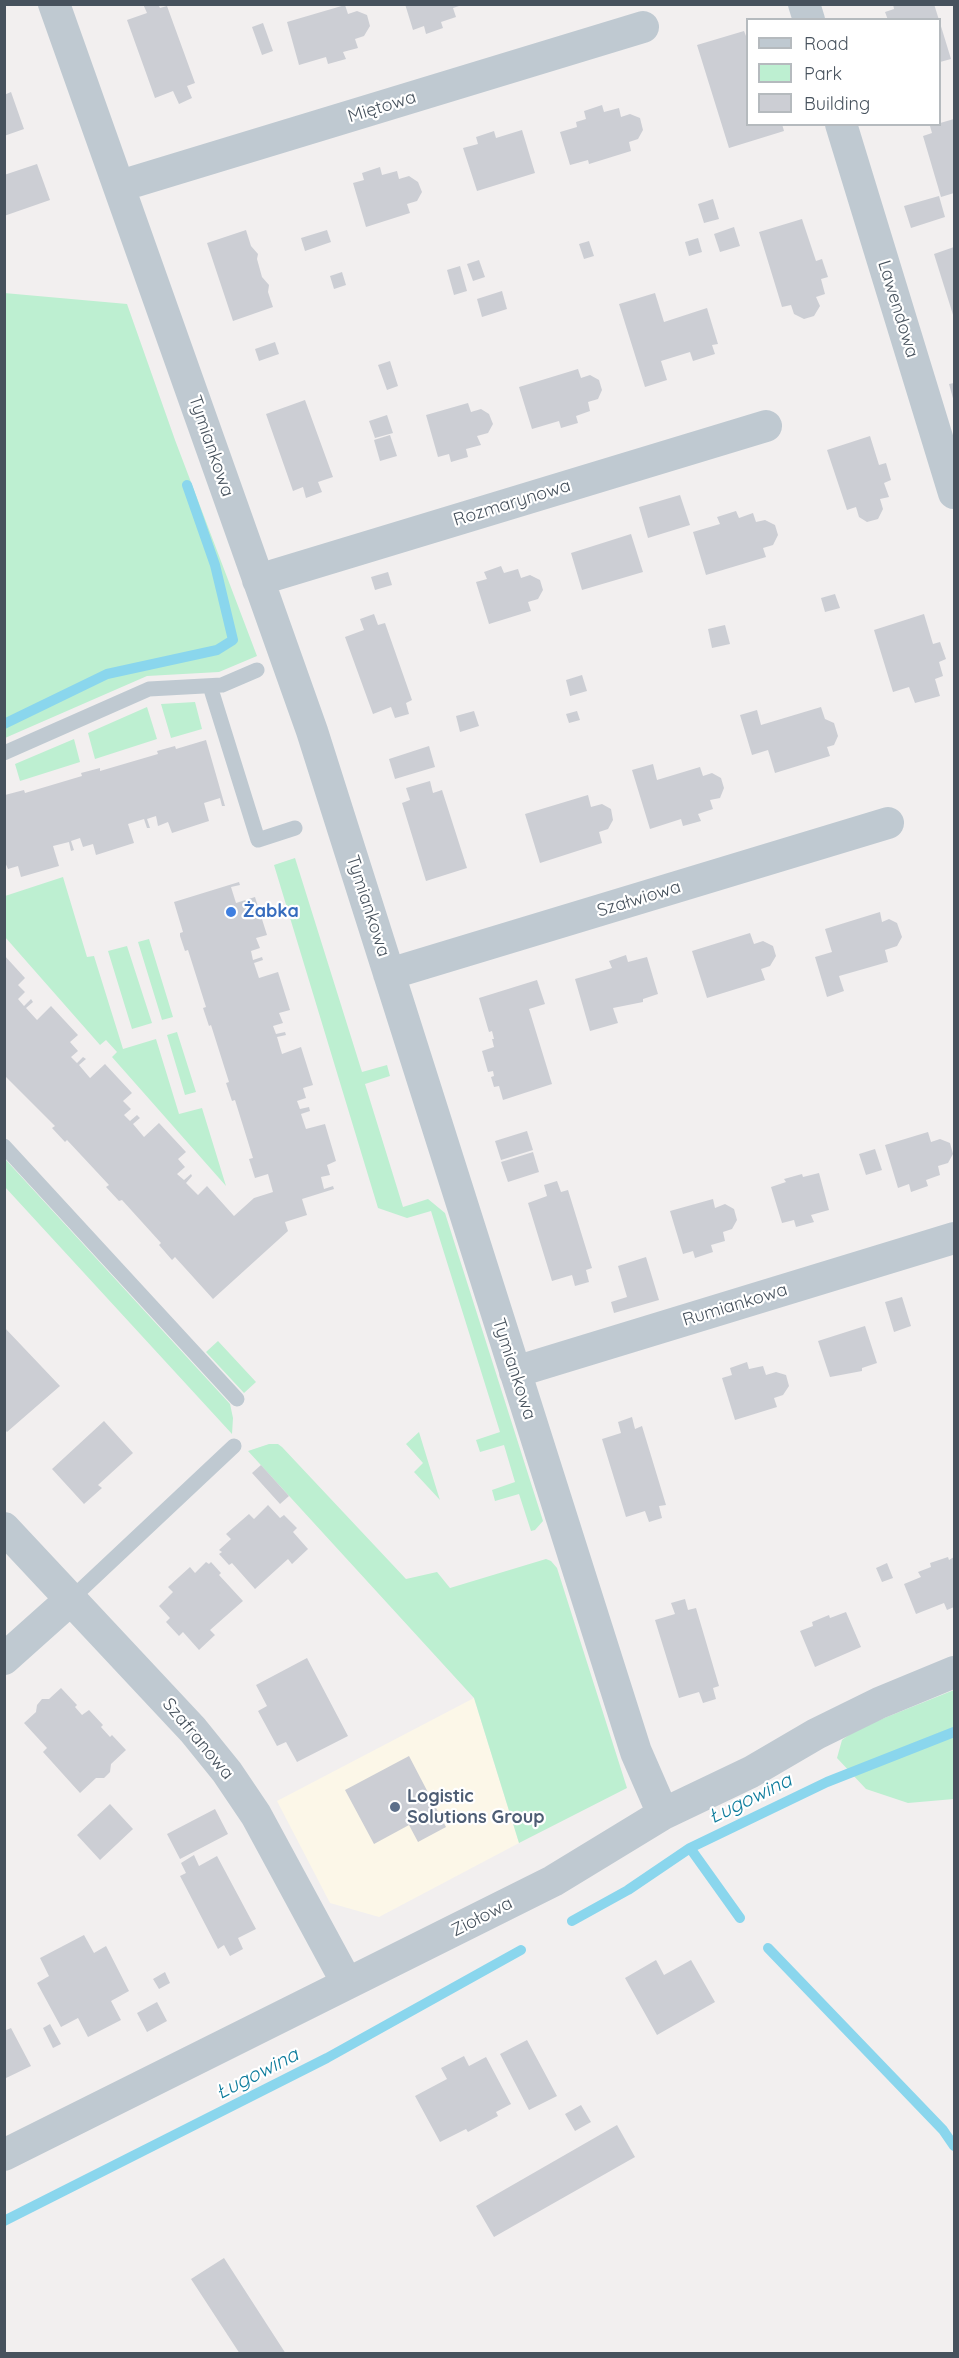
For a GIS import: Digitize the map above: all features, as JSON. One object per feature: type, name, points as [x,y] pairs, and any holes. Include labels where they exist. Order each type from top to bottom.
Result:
[{"type":"street","name":"Tymiankowa","points":[[54,4],[312,731],[636,1752],[663,1814]]},
{"type":"street","name":"Miętowa","points":[[120,186],[643,27]]},
{"type":"street","name":"Lawendowa","points":[[842,126],[954,493]]},
{"type":"street","name":"Rozmarynowa","points":[[258,580],[766,426]]},
{"type":"street","name":"Szałwiowa","points":[[389,974],[888,823]]},
{"type":"street","name":"Rumiankowa","points":[[515,1372],[954,1238]]},
{"type":"street","name":"Szafranowa","points":[[4,1528],[193,1730],[227,1772],[256,1815],[347,1983]]},
{"type":"street","points":[[4,1659],[70,1600]]},
{"type":"street","name":"Ziołowa","points":[[4,2155],[553,1881],[663,1814],[751,1772],[816,1734],[879,1703],[954,1672]]},
{"type":"lane","points":[[4,753],[149,689],[222,685],[257,670]]},
{"type":"lane","points":[[210,686],[258,840],[296,828]]},
{"type":"lane","points":[[4,1146],[237,1399]]},
{"type":"lane","points":[[70,1600],[234,1446]]},
{"type":"shaded area","points":[[474,1698],[519,1843],[379,1917],[330,1903],[277,1801]]},
{"type":"green space","points":[[4,293],[127,304],[175,440],[257,656],[219,672],[147,676],[5,738]]},
{"type":"green space","points":[[195,702],[202,729],[171,738],[161,704]]},
{"type":"green space","points":[[147,707],[157,739],[95,759],[88,733]]},
{"type":"green space","points":[[74,739],[80,762],[20,781],[15,764]]},
{"type":"green space","points":[[295,858],[362,1072],[387,1065],[390,1076],[365,1084],[403,1207],[428,1199],[445,1213],[543,1521],[535,1530],[531,1531],[519,1494],[495,1501],[492,1490],[515,1482],[504,1445],[480,1452],[476,1440],[500,1432],[431,1211],[407,1218],[378,1208],[274,865]]},
{"type":"green space","points":[[63,877],[87,957],[94,956],[123,1049],[156,1039],[179,1114],[202,1108],[226,1186],[112,1057],[117,1052],[106,1040],[100,1045],[5,937],[5,896]]},
{"type":"green space","points":[[149,939],[173,1017],[162,1020],[138,942]]},
{"type":"green space","points":[[127,946],[152,1023],[132,1029],[108,951]]},
{"type":"green space","points":[[177,1032],[196,1092],[185,1095],[167,1035]]},
{"type":"green space","points":[[5,1159],[230,1404],[233,1418],[232,1434],[5,1187]]},
{"type":"green space","points":[[218,1341],[256,1382],[244,1393],[206,1352]]},
{"type":"green space","points":[[419,1432],[440,1500],[414,1472],[423,1463],[406,1444]]},
{"type":"green space","points":[[269,1444],[278,1444],[282,1447],[406,1579],[437,1572],[450,1588],[546,1559],[551,1561],[557,1568],[627,1788],[519,1843],[474,1698],[248,1451]]},
{"type":"green space","points":[[954,1690],[954,1799],[908,1803],[866,1789],[837,1758],[842,1740],[857,1729]]},
{"type":"building","points":[[143,4],[158,4],[160,8],[167,6],[195,83],[187,86],[192,98],[179,104],[173,91],[155,98],[127,20],[147,13]]},
{"type":"building","points":[[405,4],[462,5],[453,8],[456,17],[441,22],[443,28],[426,34],[424,26],[413,30]]},
{"type":"building","points":[[893,4],[934,4],[938,18],[887,18],[885,12],[894,9]]},
{"type":"building","points":[[345,5],[348,14],[357,11],[367,15],[370,26],[364,36],[355,39],[358,48],[343,52],[346,59],[328,64],[326,57],[299,65],[287,22]]},
{"type":"building","points":[[263,23],[273,51],[262,55],[252,27]]},
{"type":"building","points":[[941,26],[951,59],[941,62]]},
{"type":"building","points":[[744,31],[746,36],[746,126],[783,126],[784,131],[729,148],[697,45]]},
{"type":"building","points":[[11,92],[24,129],[4,136],[4,95]]},
{"type":"building","points":[[602,105],[604,112],[619,108],[621,117],[630,114],[640,118],[643,130],[638,139],[629,142],[631,151],[589,164],[588,160],[570,165],[560,132],[577,127],[576,122],[586,119],[584,111]]},
{"type":"building","points":[[954,119],[954,193],[941,197],[923,136],[932,133],[930,126],[941,126],[941,123]]},
{"type":"building","points":[[522,130],[535,173],[477,191],[463,148],[478,144],[476,137],[494,131],[496,138]]},
{"type":"building","points":[[37,164],[50,200],[4,216],[4,175]]},
{"type":"building","points":[[380,167],[382,175],[397,171],[399,179],[409,176],[418,182],[422,192],[417,201],[407,204],[410,213],[366,227],[353,183],[364,180],[362,173]]},
{"type":"building","points":[[939,196],[945,217],[911,228],[904,206]]},
{"type":"building","points":[[713,199],[719,219],[704,223],[698,204]]},
{"type":"building","points":[[802,219],[816,261],[822,259],[828,277],[821,279],[825,294],[816,297],[820,306],[814,316],[804,319],[794,314],[791,305],[782,307],[759,232]]},
{"type":"building","points":[[734,227],[740,246],[720,252],[714,234]]},
{"type":"building","points":[[246,230],[251,246],[258,254],[257,259],[262,277],[269,285],[268,292],[273,307],[233,321],[207,243]]},
{"type":"building","points":[[327,230],[331,242],[305,251],[301,238]]},
{"type":"building","points":[[698,238],[702,252],[689,256],[685,242]]},
{"type":"building","points":[[589,241],[594,256],[584,259],[579,244]]},
{"type":"building","points":[[954,247],[954,318],[934,254]]},
{"type":"building","points":[[479,260],[485,277],[473,281],[467,264]]},
{"type":"building","points":[[460,266],[467,291],[454,295],[447,270]]},
{"type":"building","points":[[342,272],[346,285],[334,289],[330,276]]},
{"type":"building","points":[[502,291],[507,309],[482,317],[477,299]]},
{"type":"building","points":[[655,293],[664,322],[707,308],[718,344],[712,345],[715,354],[693,361],[690,352],[661,361],[667,380],[645,387],[619,304]]},
{"type":"building","points":[[275,342],[279,354],[259,361],[255,349]]},
{"type":"building","points":[[390,361],[398,386],[387,390],[378,365]]},
{"type":"building","points":[[578,369],[581,378],[590,375],[599,380],[602,390],[598,399],[588,402],[590,411],[576,416],[578,423],[561,428],[559,421],[532,429],[519,387]]},
{"type":"building","points":[[954,383],[954,402],[949,384]]},
{"type":"building","points":[[305,400],[333,477],[318,482],[322,492],[306,498],[303,487],[293,491],[266,414]]},
{"type":"building","points":[[468,403],[471,412],[481,409],[489,414],[493,424],[488,433],[477,436],[481,445],[466,449],[468,457],[451,462],[449,454],[438,457],[426,415]]},
{"type":"building","points":[[387,415],[393,433],[375,438],[369,421]]},
{"type":"building","points":[[390,435],[397,456],[380,461],[374,440]]},
{"type":"building","points":[[870,436],[879,465],[886,463],[891,480],[884,483],[889,497],[880,499],[883,509],[878,519],[867,522],[859,517],[856,507],[847,510],[827,450]]},
{"type":"building","points":[[680,495],[690,525],[648,538],[639,507]]},
{"type":"building","points":[[736,511],[739,518],[753,513],[756,522],[765,520],[775,525],[778,535],[773,545],[763,548],[766,557],[706,575],[693,532],[720,524],[717,517]]},
{"type":"building","points":[[631,534],[643,572],[582,590],[571,553]]},
{"type":"building","points":[[501,566],[504,573],[518,569],[521,578],[530,575],[540,580],[543,590],[538,599],[528,602],[531,611],[489,624],[476,582],[487,579],[484,572]]},
{"type":"building","points":[[388,572],[392,585],[375,590],[371,577]]},
{"type":"building","points":[[835,594],[840,608],[825,612],[821,598]]},
{"type":"building","points":[[374,614],[378,625],[385,623],[412,700],[406,703],[409,714],[395,718],[391,707],[373,714],[345,637],[364,630],[360,619]]},
{"type":"building","points":[[924,614],[933,644],[940,642],[946,659],[939,662],[943,676],[935,679],[940,696],[915,703],[909,687],[893,692],[874,630]]},
{"type":"building","points":[[725,625],[730,644],[712,648],[708,629]]},
{"type":"building","points":[[582,675],[587,691],[570,696],[566,680]]},
{"type":"building","points":[[821,707],[825,719],[834,723],[838,736],[834,745],[827,747],[830,756],[775,773],[768,750],[752,755],[740,715],[757,710],[761,725]]},
{"type":"building","points":[[474,711],[479,726],[460,732],[456,716]]},
{"type":"building","points":[[577,711],[580,720],[569,723],[566,714]]},
{"type":"building","points":[[206,740],[225,806],[222,806],[220,798],[204,803],[209,821],[172,833],[168,822],[158,826],[156,816],[147,819],[150,828],[147,828],[144,819],[128,824],[134,843],[96,855],[93,844],[83,847],[80,838],[71,841],[74,850],[71,851],[69,842],[53,846],[59,866],[21,877],[18,866],[8,869],[4,860],[5,795],[24,790],[25,793],[82,776],[81,773],[100,768],[100,771],[158,754],[157,751],[175,746],[176,749]]},
{"type":"building","points":[[429,746],[435,767],[395,779],[389,759]]},
{"type":"building","points":[[653,764],[657,780],[700,767],[703,776],[712,773],[721,778],[724,788],[720,798],[710,800],[713,809],[698,814],[701,821],[683,826],[681,819],[650,829],[632,770]]},
{"type":"building","points":[[430,781],[433,793],[442,790],[467,868],[426,881],[402,803],[410,800],[406,788]]},
{"type":"building","points":[[588,795],[591,807],[602,804],[611,809],[613,820],[608,829],[599,832],[602,843],[540,863],[525,814]]},
{"type":"building","points":[[239,882],[240,885],[231,887],[236,903],[255,897],[267,935],[256,938],[260,948],[251,951],[253,960],[262,957],[263,960],[254,963],[259,978],[278,972],[290,1010],[279,1013],[283,1023],[273,1026],[276,1034],[285,1032],[286,1035],[277,1037],[282,1054],[301,1047],[313,1085],[303,1088],[306,1098],[297,1101],[300,1109],[309,1107],[310,1111],[301,1114],[306,1129],[325,1124],[336,1161],[327,1165],[330,1175],[321,1177],[324,1189],[333,1186],[334,1189],[302,1199],[307,1215],[285,1222],[288,1231],[213,1299],[175,1257],[172,1260],[159,1245],[161,1243],[122,1200],[119,1201],[106,1187],[109,1185],[67,1140],[65,1142],[52,1128],[55,1126],[4,1075],[4,955],[25,978],[18,985],[25,992],[18,999],[24,1006],[31,999],[33,1002],[26,1008],[37,1020],[51,1006],[78,1035],[70,1042],[78,1051],[71,1057],[77,1063],[83,1057],[86,1059],[79,1065],[90,1078],[105,1064],[132,1093],[123,1101],[131,1109],[124,1115],[130,1121],[137,1115],[140,1118],[133,1124],[144,1137],[159,1123],[186,1152],[178,1159],[185,1167],[177,1174],[184,1180],[191,1174],[192,1176],[186,1183],[198,1195],[207,1186],[234,1216],[254,1198],[273,1192],[268,1174],[255,1178],[249,1159],[253,1158],[235,1100],[232,1101],[226,1083],[229,1082],[211,1025],[209,1026],[203,1008],[206,1007],[188,950],[185,951],[180,936],[183,932],[174,902]]},
{"type":"building","points":[[880,912],[882,922],[889,919],[897,923],[902,937],[897,946],[885,950],[888,962],[839,976],[844,991],[827,997],[815,957],[832,952],[825,929]]},
{"type":"building","points":[[750,933],[754,944],[763,941],[773,946],[776,956],[770,966],[761,969],[765,980],[707,998],[692,951]]},
{"type":"building","points":[[626,955],[628,962],[647,957],[658,994],[643,999],[643,1002],[613,1008],[618,1023],[590,1031],[575,979],[612,968],[609,961]]},
{"type":"building","points":[[537,980],[545,1004],[529,1009],[552,1084],[503,1100],[499,1086],[494,1087],[491,1077],[494,1076],[493,1071],[488,1072],[482,1051],[494,1047],[492,1039],[494,1039],[492,1031],[489,1032],[479,998]]},
{"type":"building","points":[[527,1131],[533,1150],[501,1160],[495,1141]]},
{"type":"building","points":[[928,1132],[931,1142],[940,1139],[950,1143],[953,1154],[948,1163],[938,1166],[940,1175],[926,1180],[928,1186],[911,1192],[909,1184],[898,1188],[885,1145]]},
{"type":"building","points":[[875,1149],[882,1170],[866,1175],[859,1154]]},
{"type":"building","points":[[533,1152],[539,1172],[508,1182],[501,1162]]},
{"type":"building","points":[[819,1173],[829,1210],[811,1215],[814,1222],[796,1227],[794,1220],[782,1223],[771,1187],[786,1182],[784,1179],[802,1174],[803,1177]]},
{"type":"building","points":[[557,1181],[561,1192],[568,1190],[592,1268],[586,1270],[589,1282],[575,1286],[572,1275],[552,1281],[528,1203],[547,1196],[544,1185]]},
{"type":"building","points":[[713,1199],[715,1208],[725,1204],[734,1209],[737,1220],[732,1229],[723,1232],[725,1241],[711,1245],[713,1252],[695,1258],[693,1251],[683,1254],[670,1211]]},
{"type":"building","points":[[646,1257],[659,1300],[614,1313],[611,1302],[627,1297],[618,1266]]},
{"type":"building","points":[[902,1297],[911,1326],[894,1332],[885,1302]]},
{"type":"building","points":[[865,1326],[877,1363],[862,1368],[862,1371],[830,1377],[818,1341]]},
{"type":"building","points":[[4,1327],[60,1386],[7,1432],[4,1429]]},
{"type":"building","points":[[747,1362],[749,1369],[763,1366],[766,1375],[776,1372],[786,1375],[789,1386],[783,1395],[774,1398],[777,1407],[735,1420],[722,1378],[732,1375],[730,1368]]},
{"type":"building","points":[[632,1417],[635,1429],[642,1426],[666,1505],[659,1506],[662,1518],[649,1522],[645,1511],[626,1517],[602,1439],[621,1433],[618,1422]]},
{"type":"building","points":[[104,1421],[133,1453],[98,1485],[102,1488],[84,1504],[52,1469]]},
{"type":"building","points":[[261,1465],[289,1496],[280,1504],[252,1473]]},
{"type":"building","points":[[268,1505],[280,1518],[284,1515],[297,1528],[293,1532],[308,1549],[292,1564],[288,1559],[255,1589],[232,1563],[229,1565],[219,1554],[222,1552],[219,1550],[231,1539],[226,1534],[249,1514],[254,1519]]},
{"type":"building","points":[[948,1557],[949,1560],[954,1557],[954,1607],[947,1610],[944,1603],[916,1614],[904,1584],[921,1577],[918,1572],[931,1567],[930,1563]]},
{"type":"building","points":[[206,1562],[209,1564],[211,1562],[221,1573],[219,1575],[243,1601],[210,1630],[215,1635],[199,1650],[183,1632],[179,1636],[166,1622],[170,1618],[159,1606],[173,1592],[168,1587],[190,1567],[195,1573]]},
{"type":"building","points":[[887,1563],[893,1578],[882,1582],[876,1568]]},
{"type":"building","points":[[685,1599],[688,1610],[696,1608],[719,1686],[713,1688],[716,1699],[703,1703],[699,1692],[679,1698],[655,1620],[675,1614],[671,1603]]},
{"type":"building","points":[[846,1612],[861,1647],[815,1667],[800,1631],[813,1626],[812,1622],[829,1615],[830,1618]]},
{"type":"building","points":[[307,1658],[348,1736],[297,1762],[286,1742],[277,1746],[258,1711],[267,1706],[256,1685]]},
{"type":"building","points":[[61,1688],[77,1705],[75,1707],[82,1715],[89,1710],[103,1725],[101,1727],[110,1737],[112,1735],[126,1750],[111,1764],[110,1772],[104,1778],[96,1778],[80,1793],[43,1752],[47,1748],[24,1723],[36,1712],[37,1705],[42,1699],[49,1699]]},
{"type":"building","name":"Logistic Solutions Group","points":[[409,1756],[446,1827],[418,1842],[409,1825],[374,1844],[345,1790]]},
{"type":"building","points":[[110,1804],[133,1829],[100,1860],[77,1835]]},
{"type":"building","points":[[215,1809],[228,1834],[180,1859],[167,1834]]},
{"type":"building","points":[[194,1855],[199,1866],[217,1856],[256,1929],[238,1938],[243,1949],[230,1956],[224,1945],[218,1949],[180,1876],[186,1873],[181,1863]]},
{"type":"building","points":[[84,1935],[94,1953],[106,1946],[129,1991],[111,2001],[121,2020],[88,2037],[78,2018],[61,2027],[37,1983],[49,1976],[40,1958]]},
{"type":"building","points":[[656,1960],[664,1975],[691,1960],[715,2002],[657,2035],[625,1978]]},
{"type":"building","points":[[165,1972],[170,1983],[159,1989],[153,1979]]},
{"type":"building","points":[[157,2002],[167,2021],[147,2032],[137,2013]]},
{"type":"building","points":[[50,2024],[61,2044],[53,2048],[43,2028]]},
{"type":"building","points":[[11,2028],[31,2066],[4,2079],[4,2031]]},
{"type":"building","points":[[527,2040],[557,2096],[529,2110],[500,2054]]},
{"type":"building","points":[[464,2056],[469,2066],[486,2057],[511,2104],[496,2112],[498,2116],[468,2132],[466,2129],[440,2142],[415,2096],[447,2079],[441,2068]]},
{"type":"building","points":[[581,2105],[591,2122],[575,2131],[565,2114]]},
{"type":"building","points":[[617,2125],[635,2157],[494,2237],[476,2206]]},
{"type":"building","points":[[224,2258],[286,2354],[240,2354],[191,2279]]},
{"type":"waterway","points":[[4,724],[107,674],[217,650],[233,640],[215,565],[187,485]]},
{"type":"waterway","name":"Ługowina","points":[[572,1921],[628,1890],[690,1848],[827,1782],[954,1732]]},
{"type":"waterway","points":[[690,1848],[740,1918]]},
{"type":"waterway","points":[[768,1948],[943,2130],[954,2146]]},
{"type":"waterway","name":"Ługowina","points":[[4,2221],[327,2058],[521,1950]]},
{"type":"place","name":"Żabka","points":[[231,912]]},
{"type":"place","name":"Logistic Solutions Group","points":[[395,1807]]}]
